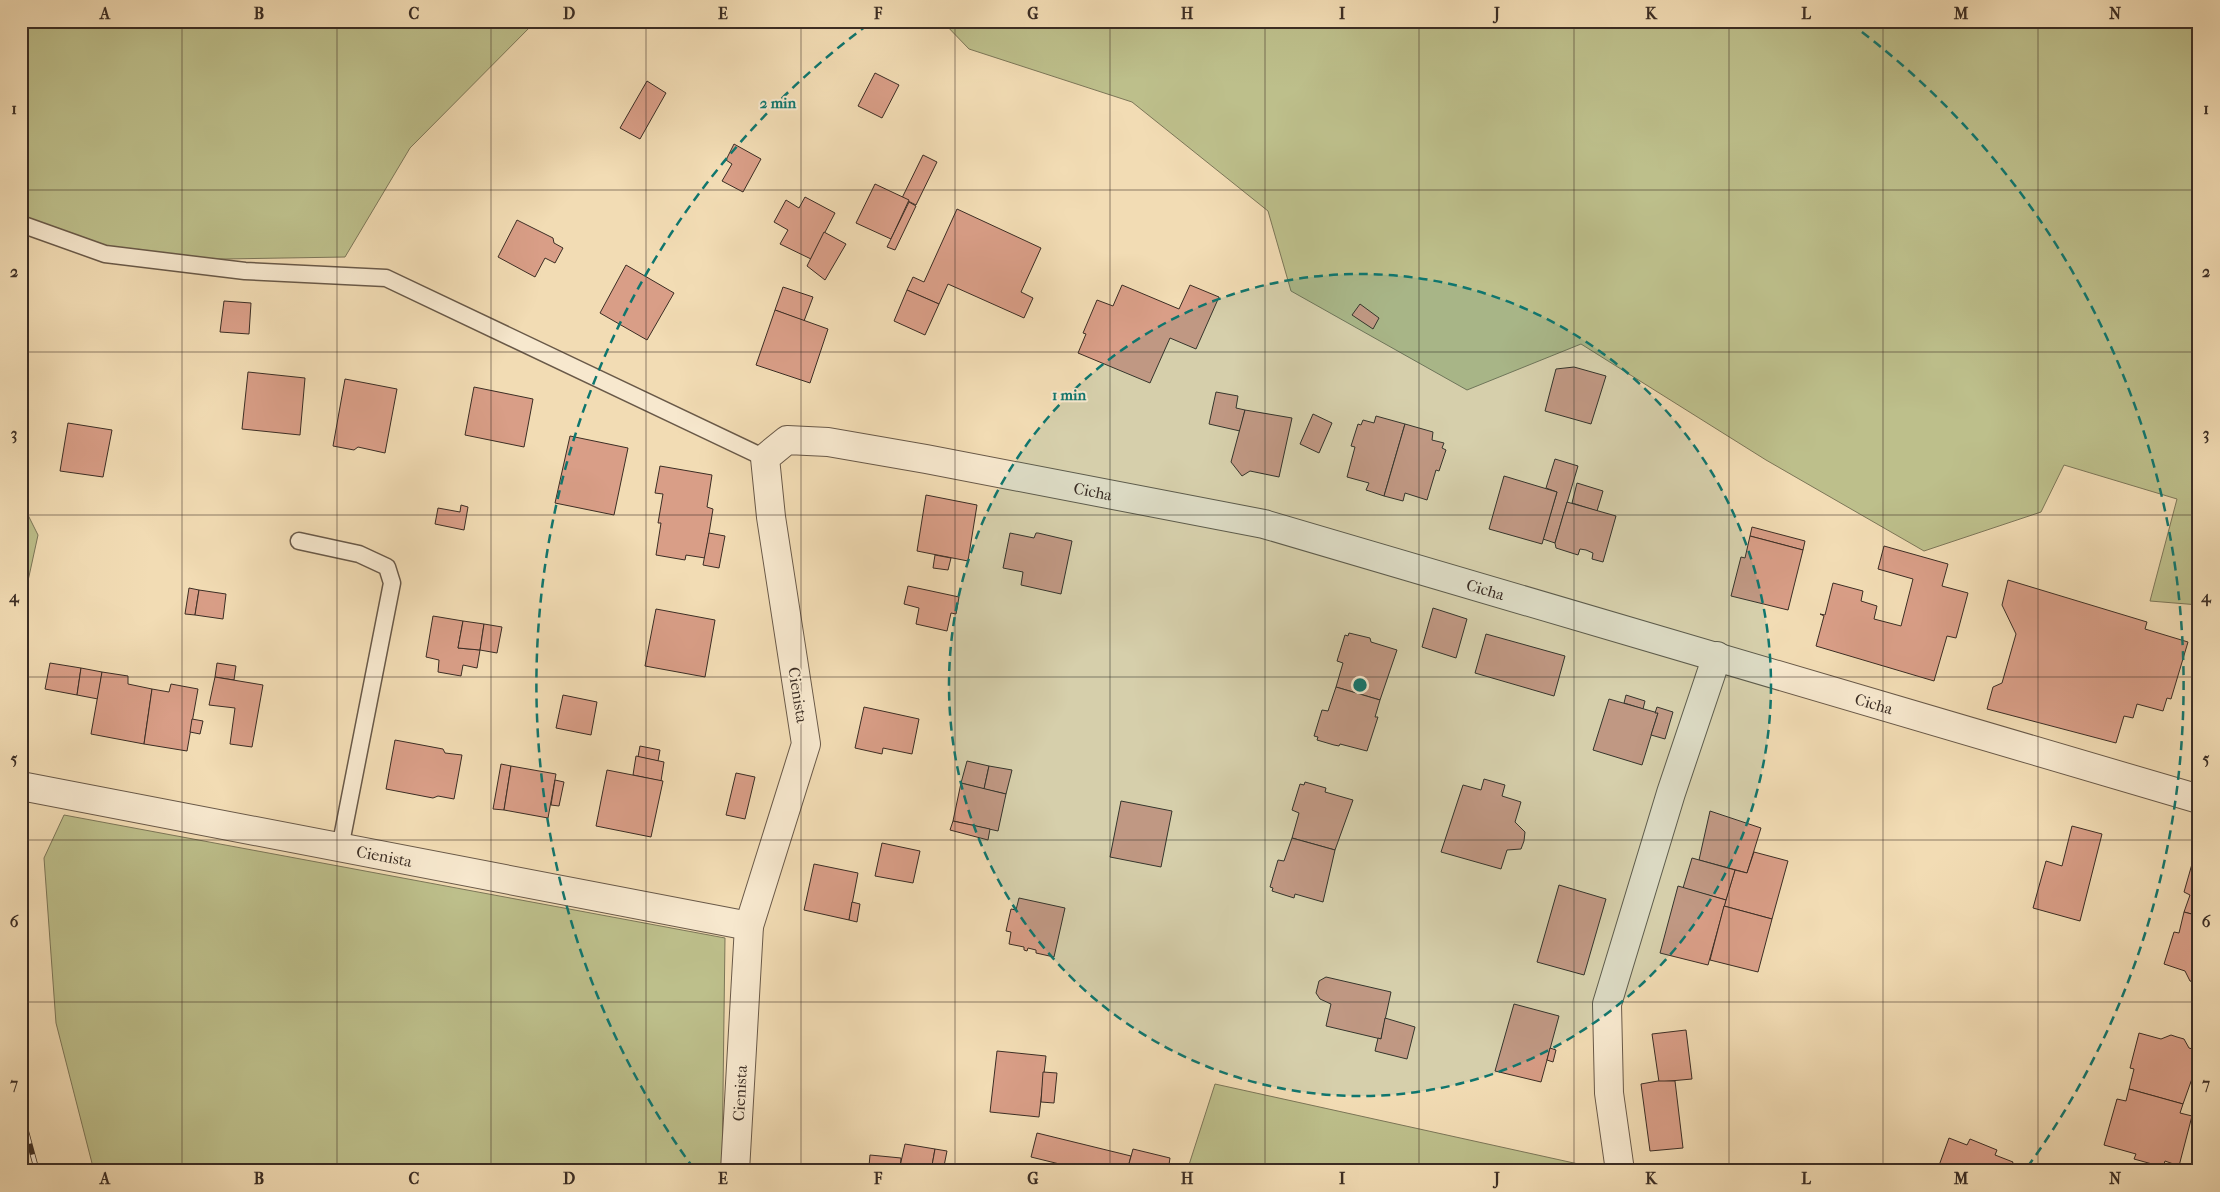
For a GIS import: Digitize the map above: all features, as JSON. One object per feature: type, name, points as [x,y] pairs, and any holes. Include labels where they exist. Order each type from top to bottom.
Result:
[{"type":"street","name":"Cicha","points":[[765,458],[787,440],[828,442],[1264,524],[2199,799]]},
{"type":"street","name":"Cienista","points":[[735,1171],[749,926],[806,744],[771,517],[765,458]]},
{"type":"street","points":[[1620,1171],[1609,1092],[1608,1004],[1671,793],[1717,656]]},
{"type":"street","name":"Cienista","points":[[24,786],[749,926]]},
{"type":"lane","points":[[21,224],[105,254],[245,271],[386,278],[765,458]]},
{"type":"lane","points":[[299,540],[359,554],[387,567],[392,583],[340,848]]},
{"type":"path","points":[[24,786],[25,994]]},
{"type":"green space","points":[[21,21],[536,21],[410,148],[345,257],[103,261],[21,221]]},
{"type":"green space","points":[[942,21],[2199,21],[2199,605],[2150,601],[2177,499],[2064,465],[2041,512],[1924,551],[1766,460],[1581,344],[1467,390],[1291,291],[1268,211],[1132,102],[969,49]]},
{"type":"green space","points":[[21,501],[38,535],[21,613]]},
{"type":"green space","points":[[64,815],[725,938],[722,1171],[94,1171],[56,1023],[44,858]]},
{"type":"green space","points":[[1215,1084],[1592,1167],[1596,1171],[1187,1171]]},
{"type":"building","points":[[875,73],[899,85],[882,118],[858,106]]},
{"type":"building","points":[[647,81],[666,93],[640,139],[620,128]]},
{"type":"building","points":[[734,144],[761,159],[743,192],[722,181],[732,164],[726,160]]},
{"type":"building","points":[[923,155],[937,162],[916,205],[902,198]]},
{"type":"building","points":[[875,184],[909,200],[891,239],[856,223]]},
{"type":"building","points":[[805,197],[835,213],[811,259],[780,244],[788,230],[774,222],[786,200],[799,208]]},
{"type":"building","points":[[909,202],[916,206],[895,250],[887,247]]},
{"type":"building","points":[[957,209],[1041,248],[1021,292],[1033,298],[1024,318],[948,284],[939,304],[907,290],[913,277],[924,282]]},
{"type":"building","points":[[517,220],[553,238],[554,243],[563,248],[555,263],[545,258],[535,277],[498,257]]},
{"type":"building","points":[[824,232],[846,244],[825,280],[807,266]]},
{"type":"building","points":[[626,265],[674,293],[647,340],[600,313]]},
{"type":"building","points":[[1122,285],[1179,309],[1190,285],[1219,297],[1196,349],[1170,338],[1150,383],[1078,353],[1086,334],[1083,333],[1097,300],[1113,306]]},
{"type":"building","points":[[783,287],[813,297],[804,321],[775,310]]},
{"type":"building","points":[[907,290],[939,304],[925,335],[894,321]]},
{"type":"building","points":[[224,301],[251,303],[249,334],[220,332]]},
{"type":"building","points":[[1360,304],[1379,318],[1373,329],[1352,315]]},
{"type":"building","points":[[775,310],[828,329],[810,383],[756,365]]},
{"type":"building","points":[[1574,367],[1606,376],[1591,424],[1545,411],[1556,369]]},
{"type":"building","points":[[248,372],[305,378],[300,435],[242,429]]},
{"type":"building","points":[[345,379],[397,389],[385,453],[358,447],[354,450],[333,446]]},
{"type":"building","points":[[474,387],[533,399],[524,447],[465,435]]},
{"type":"building","points":[[1216,392],[1238,396],[1236,408],[1245,410],[1240,431],[1209,424]]},
{"type":"building","points":[[1245,410],[1292,418],[1279,477],[1250,471],[1242,476],[1231,462]]},
{"type":"building","points":[[1313,414],[1332,423],[1319,453],[1300,444]]},
{"type":"building","points":[[1376,416],[1405,424],[1384,496],[1366,490],[1369,483],[1347,477],[1355,447],[1351,446],[1358,424],[1361,425],[1363,420],[1374,423]]},
{"type":"building","points":[[68,423],[112,430],[103,477],[60,471]]},
{"type":"building","points":[[1405,424],[1433,432],[1432,440],[1444,443],[1442,448],[1446,450],[1439,471],[1436,470],[1427,500],[1405,493],[1403,501],[1384,496]]},
{"type":"building","points":[[570,436],[628,448],[614,515],[555,503]]},
{"type":"building","points":[[1555,459],[1578,466],[1555,543],[1543,539],[1557,492],[1546,488]]},
{"type":"building","points":[[660,466],[712,475],[707,507],[713,509],[705,558],[686,555],[685,560],[656,555],[661,523],[658,523],[663,494],[655,493]]},
{"type":"building","points":[[1504,476],[1557,492],[1542,544],[1489,529]]},
{"type":"building","points":[[1577,483],[1603,491],[1597,511],[1572,503]]},
{"type":"building","points":[[926,495],[977,505],[968,561],[917,551]]},
{"type":"building","points":[[1567,502],[1616,516],[1603,562],[1592,559],[1593,553],[1586,550],[1580,549],[1578,555],[1556,548],[1555,543]]},
{"type":"building","points":[[461,505],[468,507],[464,530],[435,524],[438,508],[460,512]]},
{"type":"building","points":[[1752,527],[1805,541],[1803,550],[1750,536]]},
{"type":"building","points":[[709,533],[725,536],[719,568],[703,565]]},
{"type":"building","points":[[1010,533],[1034,538],[1036,533],[1038,533],[1072,541],[1061,594],[1021,585],[1023,572],[1003,568]]},
{"type":"building","points":[[1750,536],[1803,550],[1788,610],[1731,596],[1741,557],[1745,558]]},
{"type":"building","points":[[1884,546],[1948,564],[1942,586],[1968,593],[1956,638],[1947,636],[1934,681],[1816,646],[1824,616],[1820,614],[1825,615],[1833,583],[1863,591],[1861,601],[1877,606],[1874,619],[1901,626],[1913,579],[1878,569]]},
{"type":"building","points":[[935,555],[951,558],[948,570],[933,568]]},
{"type":"building","points":[[2008,580],[2147,622],[2145,629],[2188,642],[2171,699],[2167,698],[2163,711],[2137,704],[2133,718],[2124,716],[2116,743],[1987,709],[1993,687],[2002,683],[2016,634],[2002,605]]},
{"type":"building","points":[[908,586],[959,597],[956,614],[951,613],[947,631],[916,624],[919,608],[904,604]]},
{"type":"building","points":[[189,588],[199,590],[195,615],[185,614]]},
{"type":"building","points":[[199,590],[226,594],[223,619],[195,615]]},
{"type":"building","points":[[1433,608],[1467,619],[1456,658],[1422,647]]},
{"type":"building","points":[[656,609],[715,620],[705,677],[645,666]]},
{"type":"building","points":[[433,616],[463,621],[458,648],[480,650],[477,668],[463,665],[461,676],[438,672],[439,660],[426,657]]},
{"type":"building","points":[[463,621],[484,624],[480,650],[458,648]]},
{"type":"building","points":[[484,624],[502,627],[497,653],[480,650]]},
{"type":"building","points":[[1349,633],[1370,638],[1371,642],[1397,650],[1380,700],[1336,687],[1343,663],[1337,661],[1345,635],[1348,636]]},
{"type":"building","points":[[1486,634],[1565,656],[1554,696],[1475,673]]},
{"type":"building","points":[[50,663],[81,668],[77,695],[45,689]]},
{"type":"building","points":[[217,663],[236,666],[234,680],[215,677]]},
{"type":"building","points":[[81,668],[102,672],[98,699],[77,695]]},
{"type":"building","points":[[102,672],[128,676],[128,684],[152,689],[144,744],[91,734]]},
{"type":"building","points":[[215,677],[263,685],[252,747],[230,744],[235,708],[209,705]]},
{"type":"building","points":[[171,684],[198,689],[187,751],[144,744],[152,689],[169,692]]},
{"type":"building","points":[[1336,687],[1380,700],[1375,717],[1378,717],[1367,751],[1340,744],[1339,746],[1334,745],[1317,740],[1318,737],[1314,736],[1322,710],[1328,711]]},
{"type":"building","points":[[563,695],[597,702],[591,735],[556,728]]},
{"type":"building","points":[[1626,695],[1645,701],[1643,709],[1624,703]]},
{"type":"building","points":[[1609,699],[1658,713],[1642,765],[1593,750]]},
{"type":"building","points":[[864,707],[919,719],[912,754],[883,748],[882,754],[855,748]]},
{"type":"building","points":[[1657,707],[1673,712],[1665,739],[1651,735],[1658,713],[1655,713]]},
{"type":"building","points":[[192,719],[203,721],[200,734],[190,732]]},
{"type":"building","points":[[395,740],[443,749],[445,753],[462,755],[454,799],[438,796],[433,798],[386,789]]},
{"type":"building","points":[[640,746],[660,750],[658,761],[638,757]]},
{"type":"building","points":[[636,756],[664,762],[661,781],[633,775]]},
{"type":"building","points":[[967,761],[989,766],[984,789],[961,783]]},
{"type":"building","points":[[501,764],[511,766],[504,810],[493,809]]},
{"type":"building","points":[[511,766],[556,774],[548,818],[504,810]]},
{"type":"building","points":[[989,766],[1012,770],[1006,794],[984,789]]},
{"type":"building","points":[[607,770],[663,781],[651,837],[596,826]]},
{"type":"building","points":[[736,773],[755,777],[745,819],[726,815]]},
{"type":"building","points":[[1484,779],[1505,785],[1502,796],[1521,802],[1515,822],[1525,832],[1524,841],[1521,849],[1507,850],[1501,869],[1441,852],[1463,785],[1481,790]]},
{"type":"building","points":[[555,780],[564,782],[559,806],[551,805]]},
{"type":"building","points":[[1305,782],[1326,788],[1325,792],[1353,800],[1335,850],[1292,838],[1299,813],[1292,810],[1300,784],[1304,785]]},
{"type":"building","points":[[961,783],[1006,794],[998,831],[953,821]]},
{"type":"building","points":[[1121,801],[1172,811],[1161,867],[1110,857]]},
{"type":"building","points":[[1710,811],[1761,828],[1747,873],[1699,860]]},
{"type":"building","points":[[953,821],[990,829],[988,840],[950,830]]},
{"type":"building","points":[[2072,826],[2102,834],[2080,921],[2033,908],[2046,861],[2062,866]]},
{"type":"building","points":[[1292,838],[1335,850],[1323,902],[1295,894],[1294,898],[1272,891],[1273,888],[1270,887],[1278,860],[1284,861]]},
{"type":"building","points":[[882,843],[920,851],[913,883],[875,876]]},
{"type":"building","points":[[1754,852],[1788,861],[1772,919],[1724,906],[1735,870],[1747,873]]},
{"type":"building","points":[[2194,857],[2199,858],[2199,916],[2184,912],[2190,895],[2184,892]]},
{"type":"building","points":[[1692,858],[1735,870],[1726,900],[1683,888]]},
{"type":"building","points":[[814,864],[858,873],[849,920],[804,910]]},
{"type":"building","points":[[1559,885],[1606,899],[1584,975],[1537,962]]},
{"type":"building","points":[[1678,886],[1726,900],[1708,965],[1660,953]]},
{"type":"building","points":[[1019,898],[1065,908],[1054,957],[1036,953],[1036,950],[1028,948],[1027,951],[1024,950],[1024,947],[1009,944],[1011,932],[1006,931],[1011,909],[1016,910]]},
{"type":"building","points":[[852,902],[860,904],[857,922],[849,920]]},
{"type":"building","points":[[1724,906],[1772,919],[1758,972],[1710,960]]},
{"type":"building","points":[[2184,912],[2199,916],[2199,984],[2190,981],[2185,971],[2164,964],[2174,932],[2179,933]]},
{"type":"building","points":[[1326,977],[1391,992],[1381,1039],[1326,1026],[1331,1004],[1320,999],[1316,993],[1319,981]]},
{"type":"building","points":[[1514,1004],[1559,1016],[1541,1082],[1495,1071]]},
{"type":"building","points":[[1385,1018],[1415,1027],[1407,1059],[1375,1051],[1378,1038],[1381,1039]]},
{"type":"building","points":[[1686,1030],[1692,1079],[1659,1082],[1652,1034]]},
{"type":"building","points":[[2139,1033],[2161,1039],[2171,1035],[2184,1039],[2189,1048],[2199,1051],[2199,1074],[2194,1073],[2183,1104],[2129,1089],[2134,1069],[2130,1068]]},
{"type":"building","points":[[1550,1048],[1556,1050],[1553,1062],[1547,1060]]},
{"type":"building","points":[[997,1051],[1046,1056],[1039,1117],[990,1112]]},
{"type":"building","points":[[1043,1072],[1057,1073],[1054,1103],[1041,1102]]},
{"type":"building","points":[[1675,1081],[1683,1148],[1650,1151],[1641,1084]]},
{"type":"building","points":[[2129,1089],[2183,1104],[2180,1113],[2192,1116],[2179,1166],[2165,1161],[2163,1167],[2134,1159],[2136,1154],[2104,1145],[2117,1099],[2126,1101]]},
{"type":"building","points":[[1037,1133],[1131,1156],[1127,1171],[1088,1171],[1031,1157]]},
{"type":"building","points":[[1949,1138],[1967,1145],[1970,1139],[1997,1150],[1995,1155],[2013,1162],[2010,1171],[1937,1171]]},
{"type":"building","points":[[905,1144],[935,1149],[931,1171],[900,1166]]},
{"type":"building","points":[[935,1149],[947,1151],[943,1171],[931,1171]]},
{"type":"building","points":[[1133,1149],[1170,1158],[1168,1171],[1127,1171]]},
{"type":"building","points":[[870,1155],[901,1158],[900,1169],[869,1166]]},
{"type":"building","points":[[846,1165],[869,1166],[900,1169],[845,1171]]},
{"type":"railway","points":[[21,1112],[37,1171]]}]
